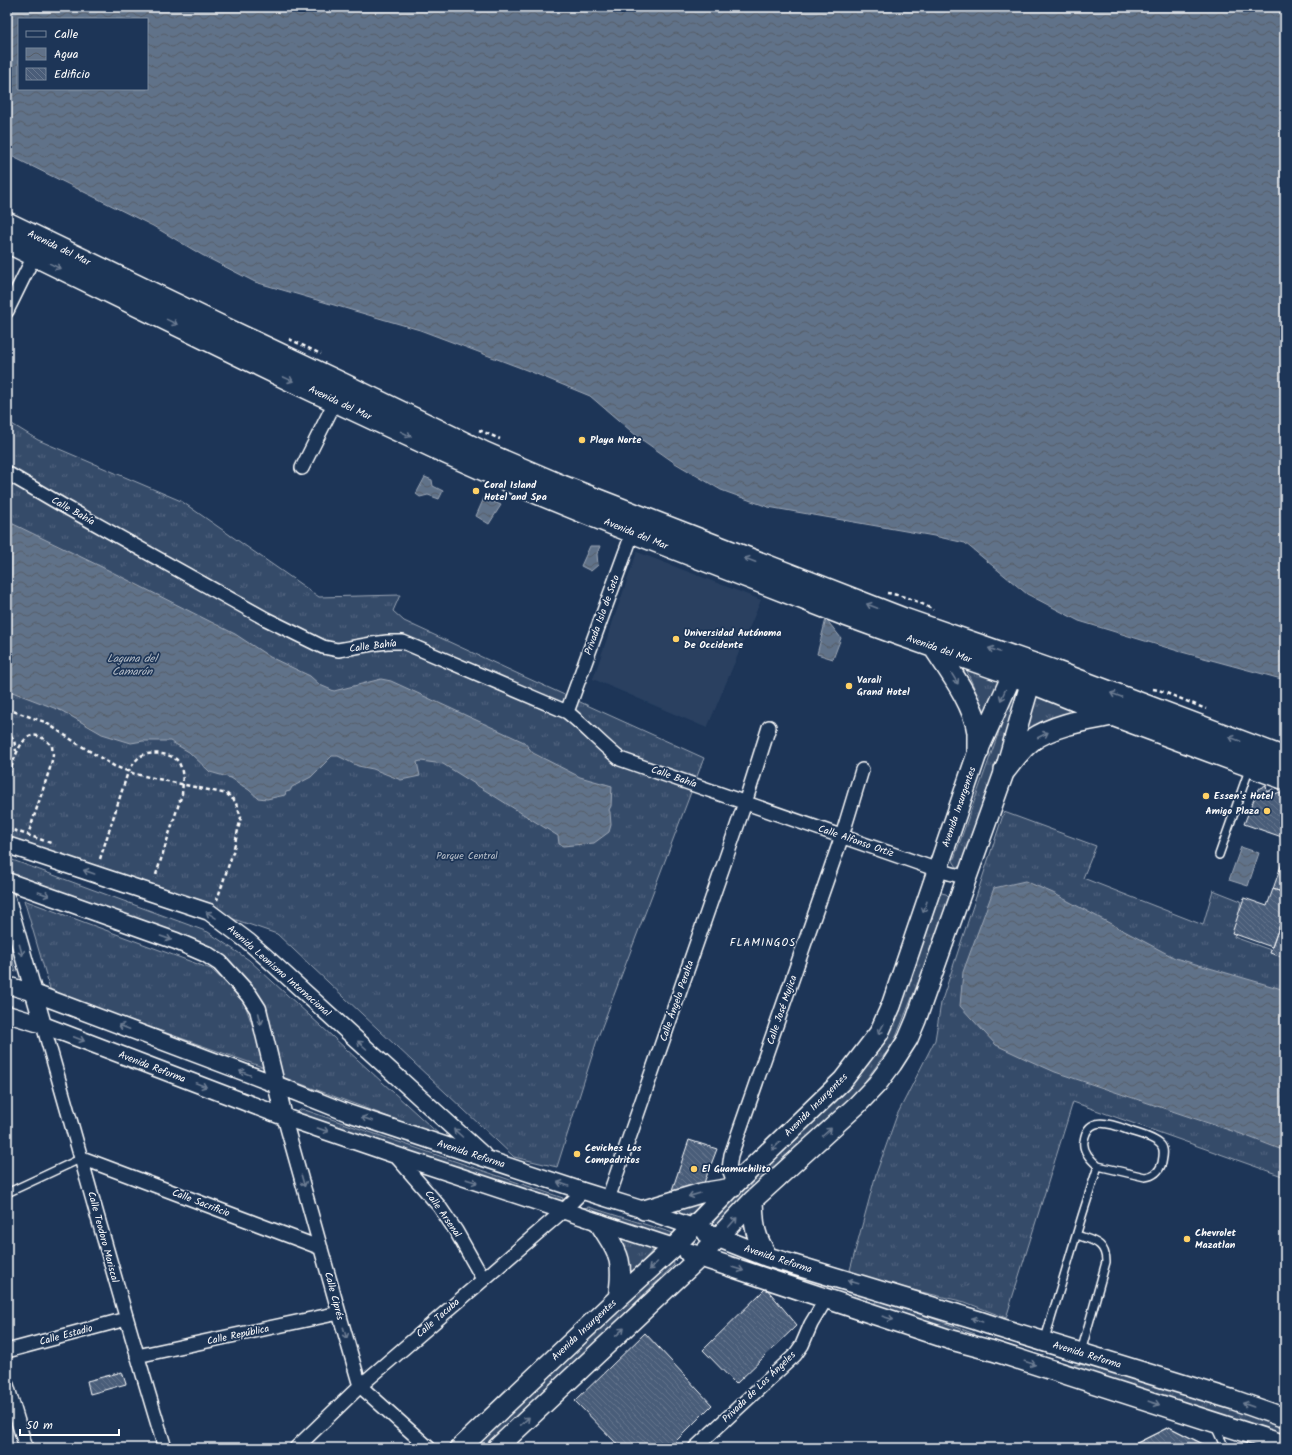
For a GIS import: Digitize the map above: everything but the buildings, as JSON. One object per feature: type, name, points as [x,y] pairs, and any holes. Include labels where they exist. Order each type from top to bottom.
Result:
[{"type":"main road","name":"Avenida del Mar","points":[[7,223],[39,248]]},
{"type":"main road","name":"Avenida del Mar","points":[[7,242],[39,248],[218,325],[340,392],[562,486],[635,525],[879,628],[934,647],[1024,670],[1112,715],[1257,758],[1285,758]]},
{"type":"main road","name":"Avenida del Mar","points":[[635,525],[904,619],[1024,670],[1257,758],[1285,779]]},
{"type":"main road","points":[[934,647],[956,679],[967,701],[978,731],[978,751]]},
{"type":"main road","points":[[497,1448],[700,1257],[752,1200],[857,1105],[877,1084],[892,1064],[908,1039],[916,1020],[1005,770],[1024,670]]},
{"type":"main road","name":"Avenida Insurgentes","points":[[460,1448],[618,1298],[674,1248],[734,1186],[843,1080],[880,1033],[938,870],[978,751],[1024,670]]},
{"type":"main road","points":[[1005,770],[1021,750],[1045,733],[1085,720],[1112,715]]},
{"type":"main road","points":[[644,1210],[701,1193],[734,1186]]},
{"type":"main road","points":[[752,1200],[755,1232],[758,1241],[768,1257]]},
{"type":"main road","points":[[600,1224],[614,1247],[619,1260],[620,1276],[618,1298]]},
{"type":"main road","name":"Avenida Reforma","points":[[693,1227],[768,1257],[1234,1400],[1285,1418]]},
{"type":"main road","name":"Avenida Reforma","points":[[674,1248],[948,1339],[993,1351],[1285,1445]]},
{"type":"main road","points":[[864,1311],[875,1289]]},
{"type":"main road","points":[[993,1351],[1000,1328]]},
{"type":"street","points":[[7,311],[39,248]]},
{"type":"street","points":[[302,468],[340,392]]},
{"type":"street","name":"Calle Bahía","points":[[7,473],[68,509],[266,619],[323,647],[338,650],[387,642],[403,642],[567,712],[582,724],[604,747],[620,759],[745,803]]},
{"type":"street","name":"Privada Isla de Soto","points":[[567,712],[635,525]]},
{"type":"street","name":"Calle Ángela Peralta","points":[[608,1199],[745,803],[769,727]]},
{"type":"street","name":"Calle José Mujica","points":[[734,1186],[729,1169],[731,1155],[842,836],[862,770]]},
{"type":"street","name":"Calle Alfonso Ortiz","points":[[745,803],[938,870],[967,878]]},
{"type":"street","name":"Avenida Leonismo Internacional","points":[[7,845],[209,912],[249,942],[266,957],[487,1159]]},
{"type":"street","points":[[7,881],[176,941],[214,958],[220,963],[254,1002],[258,1009],[284,1116]]},
{"type":"street","points":[[7,899],[43,1025]]},
{"type":"street","name":"Avenida Reforma","points":[[7,985],[34,993],[276,1084],[348,1113],[693,1227]]},
{"type":"street","name":"Avenida Reforma","points":[[7,1014],[43,1025],[284,1116],[395,1155],[674,1248]]},
{"type":"street","name":"Calle Teodoro Mariscal","points":[[43,1025],[82,1158],[126,1319],[165,1448]]},
{"type":"street","name":"Calle Ciprés","points":[[284,1116],[360,1386]]},
{"type":"street","name":"Calle Arsenal","points":[[395,1155],[439,1206],[456,1231],[483,1279]]},
{"type":"street","name":"Calle Sacrificio","points":[[82,1158],[321,1248]]},
{"type":"street","name":"Calle Tacuba","points":[[296,1448],[360,1386],[563,1211],[583,1191]]},
{"type":"street","name":"Privada de Los Ángeles","points":[[695,1448],[795,1355],[802,1345],[811,1324],[826,1298]]},
{"type":"street","name":"Calle República","points":[[137,1356],[339,1313]]},
{"type":"street","name":"Calle Estadio","points":[[7,1351],[126,1319]]},
{"type":"street","points":[[7,1385],[26,1448]]},
{"type":"street","points":[[360,1386],[429,1448]]},
{"type":"lane","points":[[1219,854],[1257,758]]},
{"type":"lane","points":[[1099,1123],[1110,1123],[1144,1136],[1161,1144],[1164,1151],[1160,1168],[1158,1172],[1152,1176],[1145,1177],[1098,1166],[1092,1161],[1083,1144],[1085,1133],[1089,1127],[1099,1123]]},
{"type":"lane","points":[[7,1193],[82,1158]]},
{"type":"lane","points":[[1044,1342],[1098,1166]]},
{"type":"lane","points":[[1077,1235],[1095,1241],[1102,1247],[1106,1254],[1106,1262],[1080,1353]]},
{"type":"lane","points":[[1213,1422],[1225,1448]]},
{"type":"path","points":[[285,338],[293,340],[318,352],[324,357]]},
{"type":"path","points":[[478,429],[507,443]]},
{"type":"path","points":[[882,593],[895,594],[926,606],[939,614]]},
{"type":"path","points":[[1151,689],[1159,690],[1213,711]]},
{"type":"path","points":[[7,708],[45,722],[114,766],[128,772],[227,794],[235,801],[241,817],[234,852],[218,899],[209,912]]},
{"type":"path","points":[[7,730],[14,740],[17,751]]},
{"type":"path","points":[[7,781],[17,751],[21,743],[26,738],[33,736],[41,737],[52,746],[53,755],[51,765],[28,835]]},
{"type":"path","points":[[100,860],[128,772],[136,760],[142,755],[155,753],[168,755],[177,760],[182,771],[182,794],[155,878]]},
{"type":"shaded area","name":"Universidad Autónoma De Occidente","points":[[637,552],[761,600],[707,728],[593,679]]},
{"type":"green space","name":"Parque Central","points":[[7,421],[38,440],[181,501],[319,597],[400,595],[393,611],[404,621],[704,758],[598,1037],[557,1167],[514,1157],[277,934],[7,841]]},
{"type":"green space","points":[[966,669],[1006,683],[988,720]]},
{"type":"green space","points":[[1013,692],[1022,697],[965,865],[957,867],[953,861]]},
{"type":"green space","points":[[1035,695],[1078,711],[1026,735]]},
{"type":"green space","points":[[1004,812],[1096,846],[1083,878],[1203,925],[1213,890],[1241,901],[1234,937],[1285,955],[1285,1177],[1073,1102],[1006,1318],[965,1302],[865,1279],[850,1270],[876,1174],[897,1115],[935,1040],[941,1003]]},
{"type":"green space","points":[[7,858],[208,932],[249,960],[442,1137],[280,1076],[259,998],[210,950],[7,877]]},
{"type":"green space","points":[[937,892],[946,894],[952,899],[894,1042],[854,1096],[712,1237],[701,1232],[842,1095],[882,1039]]},
{"type":"green space","points":[[24,900],[211,969],[243,999],[268,1069],[51,992]]},
{"type":"green space","points":[[7,940],[16,972],[7,969]]},
{"type":"green space","points":[[302,1109],[563,1198],[561,1206],[298,1118],[297,1112]]},
{"type":"green space","points":[[695,1202],[698,1204],[698,1209],[687,1216],[678,1214],[677,1210]]},
{"type":"green space","points":[[589,1207],[673,1233],[674,1237],[668,1239],[584,1213],[583,1208]]},
{"type":"green space","points":[[621,1237],[656,1247],[633,1272],[626,1271]]},
{"type":"green space","points":[[673,1256],[674,1265],[623,1315],[622,1324],[492,1448],[473,1448]]},
{"type":"green space","points":[[810,1278],[865,1297],[867,1300],[865,1302],[799,1282]]},
{"type":"green space","points":[[876,1301],[932,1318],[975,1334],[975,1340],[874,1304]]},
{"type":"green space","points":[[1013,1348],[1073,1365],[1085,1364],[1285,1426],[1285,1435],[1013,1352]]},
{"type":"water","points":[[7,7],[1285,7],[1285,680],[1178,651],[1079,621],[1027,594],[965,543],[934,536],[768,507],[721,490],[675,463],[638,437],[590,396],[529,371],[420,330],[255,282],[202,255],[153,226],[7,154]]},
{"type":"water","points":[[425,477],[432,480],[433,486],[443,491],[439,499],[428,495],[420,497],[416,494]]},
{"type":"water","points":[[484,498],[501,505],[489,524],[476,516]]},
{"type":"water","name":"Laguna del Camarón","points":[[7,521],[235,634],[270,657],[310,676],[320,685],[334,691],[381,679],[391,681],[524,742],[533,753],[580,777],[612,786],[611,806],[609,810],[611,825],[609,832],[594,843],[563,846],[559,844],[558,836],[443,764],[421,761],[417,762],[420,776],[401,780],[373,769],[358,766],[338,756],[332,756],[311,777],[292,787],[290,791],[286,792],[285,795],[267,799],[258,798],[231,778],[210,772],[189,752],[170,741],[143,741],[131,743],[102,734],[62,711],[7,690]]},
{"type":"water","points":[[590,546],[600,546],[597,554],[598,565],[591,571],[581,566]]},
{"type":"water","points":[[826,619],[841,638],[833,659],[817,654]]},
{"type":"water","points":[[1241,847],[1259,853],[1248,886],[1229,880]]},
{"type":"water","points":[[1025,881],[1053,893],[1175,958],[1285,990],[1285,1151],[1241,1134],[1055,1072],[996,1045],[960,1006],[963,972],[994,888]]},
{"type":"place","name":"Playa Norte","points":[[582,440]]},
{"type":"place","name":"Coral Island Hotel and Spa","points":[[476,491]]},
{"type":"place","name":"Universidad Autónoma De Occidente","points":[[676,639]]},
{"type":"place","name":"Varali Grand Hotel","points":[[849,686]]},
{"type":"place","name":"Essen's Hotel","points":[[1206,796]]},
{"type":"place","name":"Amigo Plaza","points":[[1267,811]]},
{"type":"place","name":"Ceviches Los Compadritos","points":[[577,1154]]},
{"type":"place","name":"El Guamuchilito","points":[[694,1169]]},
{"type":"place","name":"Chevrolet Mazatlan","points":[[1187,1239]]},
{"type":"district","name":"FLAMINGOS","points":[[763,943]]}]
